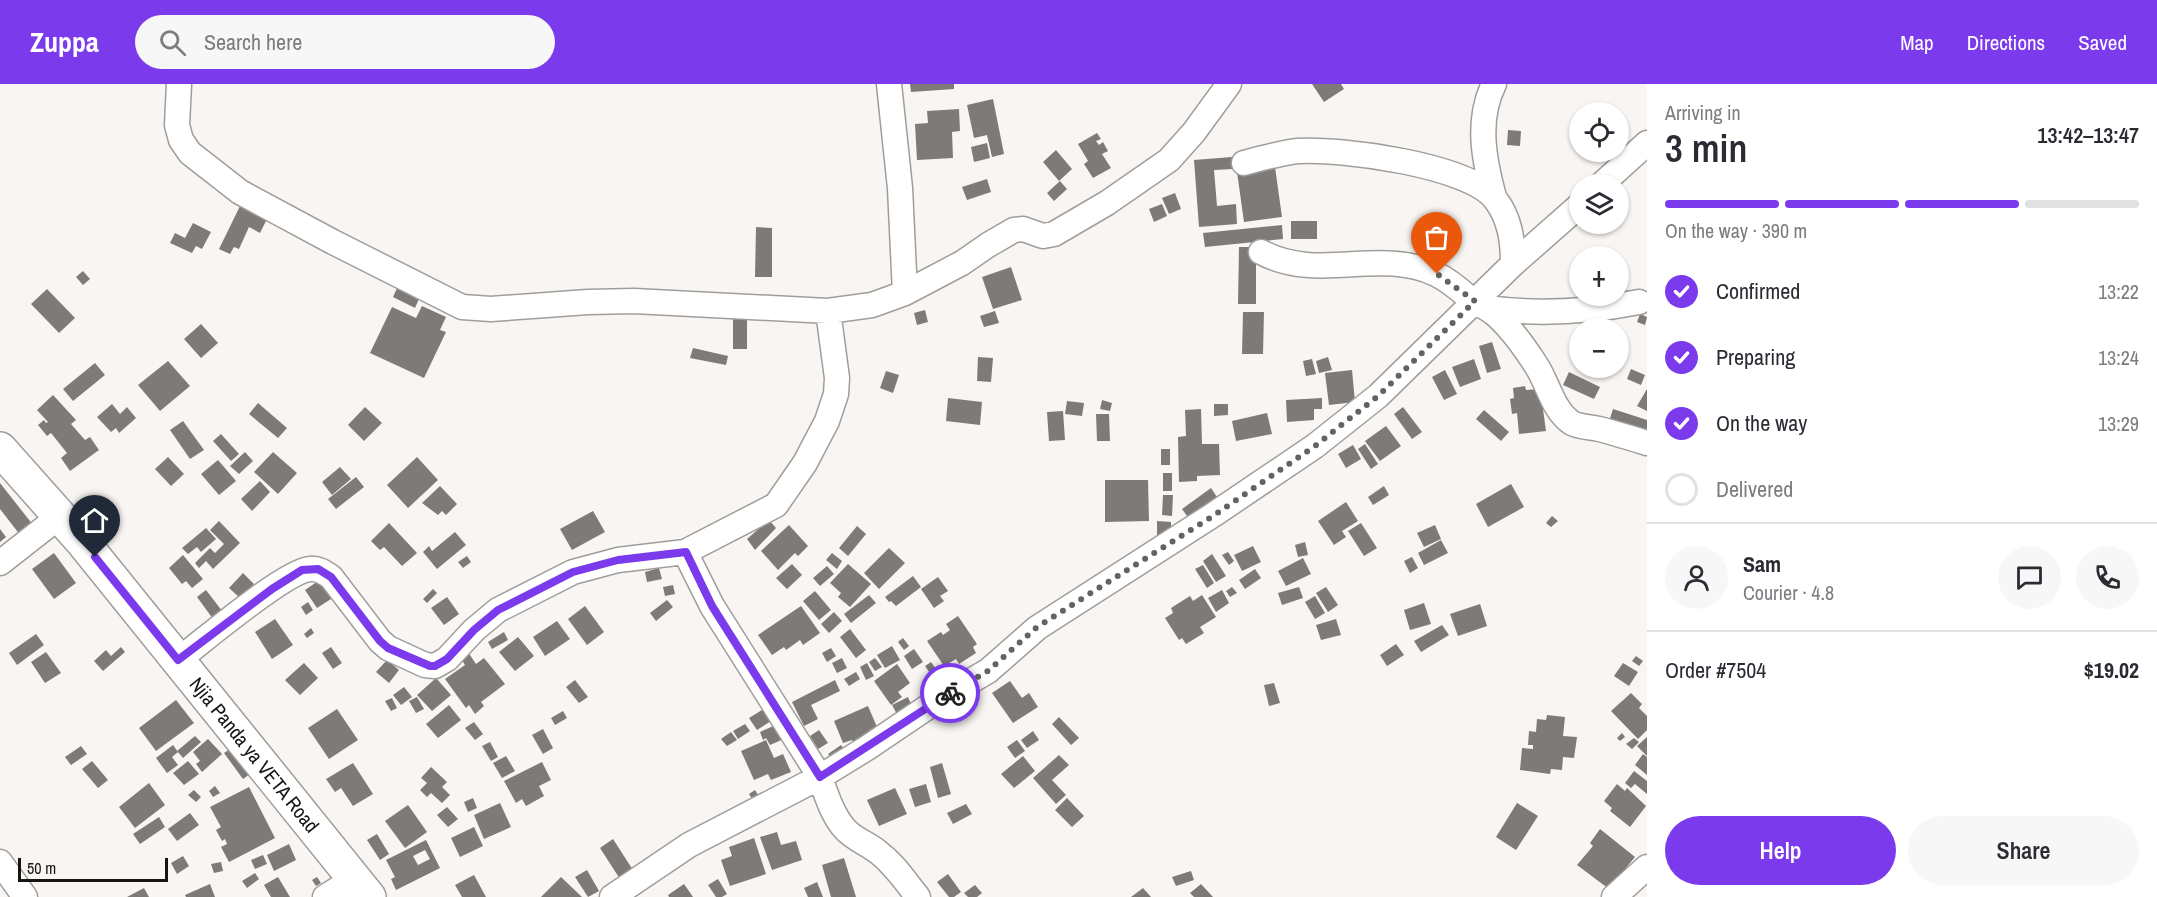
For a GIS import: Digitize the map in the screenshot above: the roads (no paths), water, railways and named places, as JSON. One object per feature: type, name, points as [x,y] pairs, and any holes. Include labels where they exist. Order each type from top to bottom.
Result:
[{"type":"street","points":[[179,84],[177,125],[181,141],[190,153],[240,192],[462,307],[491,309],[577,302],[634,301],[828,311],[872,305],[904,293],[962,263],[988,244],[1014,230],[1023,229],[1043,236],[1054,234],[1107,203],[1180,149],[1229,84]]},
{"type":"street","points":[[889,84],[900,188],[904,293]]},
{"type":"street","points":[[1494,84],[1488,95],[1483,119],[1483,145],[1486,171],[1494,197],[1505,215],[1513,242],[1513,264]]},
{"type":"street","points":[[1244,163],[1298,151],[1357,154],[1404,161],[1448,173],[1477,184],[1494,197]]},
{"type":"street","points":[[1616,174],[1643,155]]},
{"type":"street","points":[[612,897],[689,844],[820,777],[938,700],[988,671],[1037,627],[1213,516],[1315,446],[1378,396],[1481,305],[1513,264],[1569,215]]},
{"type":"street","points":[[1261,252],[1277,260],[1303,266],[1331,267],[1381,263],[1403,265],[1437,274],[1506,325],[1531,358],[1555,402],[1573,424],[1647,443]]},
{"type":"street","points":[[1481,305],[1521,313],[1546,313],[1602,309],[1639,302]]},
{"type":"street","points":[[178,660],[272,589],[307,569],[318,569],[331,577],[380,641],[388,648],[435,666],[447,659],[474,630],[498,610],[573,572],[618,560],[686,552],[776,505],[805,463],[827,421],[836,394],[837,378],[828,311]]},
{"type":"street","name":"Njia Panda ya VETA Road","points":[[0,449],[60,516],[361,888]]},
{"type":"street","points":[[0,563],[60,516]]},
{"type":"street","points":[[686,552],[712,606],[820,777],[829,801],[843,827],[878,852],[893,866],[918,897]]},
{"type":"street","points":[[0,862],[25,897]]},
{"type":"street","points":[[1614,897],[1647,867]]},
{"type":"street","points":[[325,897],[361,888]]}]
